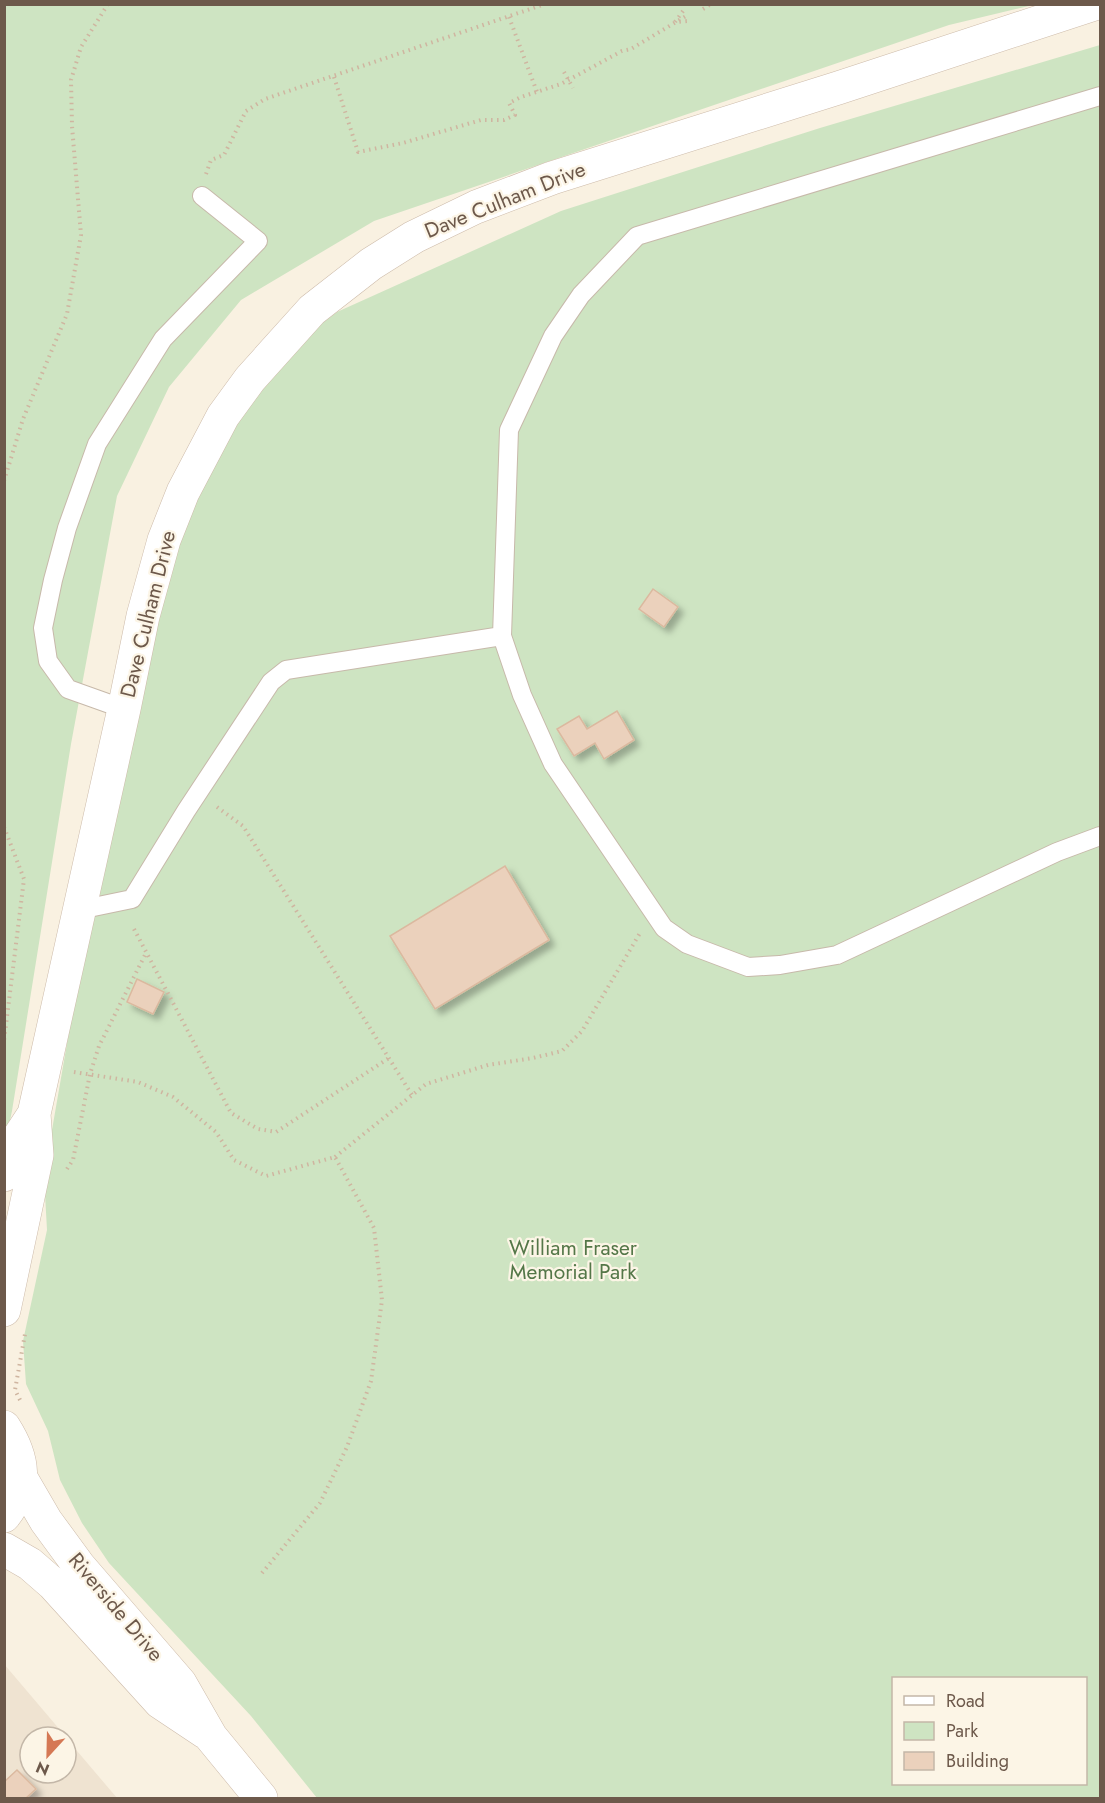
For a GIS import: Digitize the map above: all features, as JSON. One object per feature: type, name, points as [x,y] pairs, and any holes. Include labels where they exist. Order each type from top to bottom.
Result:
[{"type":"main road","name":"Dave Culham Drive","points":[[15,1321],[37,1155],[34,1114],[143,616],[164,540],[183,492],[223,416],[250,379],[312,310],[371,264],[414,237],[455,217],[552,178],[1094,4]]},
{"type":"main road","name":"Dave Culham Drive","points":[[4,1174],[10,1149],[34,1114]]},
{"type":"main road","points":[[4,1516],[12,1506],[21,1485],[21,1463],[14,1443],[14,1418]]},
{"type":"main road","name":"Riverside Drive","points":[[21,1478],[46,1521],[79,1566],[180,1683],[212,1737],[261,1798]]},
{"type":"main road","name":"Riverside Drive","points":[[4,1549],[30,1564],[53,1584],[160,1702],[212,1737]]},
{"type":"lane","points":[[1101,96],[637,236],[581,295],[553,336],[509,430],[502,636],[522,695],[552,764],[664,928],[687,944],[748,967],[780,965],[837,955],[1057,852],[1101,836]]},
{"type":"lane","points":[[124,709],[68,689],[48,661],[43,628],[67,528],[97,444],[163,339],[258,241],[202,196]]},
{"type":"lane","points":[[79,910],[132,899],[198,792],[271,682],[286,670],[502,636]]},
{"type":"path","points":[[4,481],[23,419],[67,314],[81,235],[72,126],[71,80],[81,47],[108,4]]},
{"type":"path","points":[[202,196],[206,172],[211,160],[224,155],[246,111],[265,99],[545,4]]},
{"type":"path","points":[[706,10],[712,4]]},
{"type":"path","points":[[675,22],[683,11]]},
{"type":"path","points":[[509,17],[537,92]]},
{"type":"path","points":[[334,76],[358,152],[481,120],[504,120],[515,115],[509,103],[561,84],[675,22],[687,19]]},
{"type":"path","points":[[564,72],[573,88]]},
{"type":"path","points":[[198,792],[243,826],[412,1095]]},
{"type":"path","points":[[4,827],[24,879],[4,1041]]},
{"type":"path","points":[[44,1067],[138,1082],[174,1097],[216,1132],[234,1160],[266,1176],[335,1156],[426,1084],[488,1065],[562,1051],[582,1031],[653,911]]},
{"type":"path","points":[[134,929],[231,1113],[258,1129],[276,1132],[388,1058]]},
{"type":"path","points":[[62,1179],[73,1160],[90,1074],[99,1046],[146,952]]},
{"type":"path","points":[[262,1573],[320,1503],[347,1447],[371,1381],[382,1300],[374,1228],[335,1156]]},
{"type":"path","points":[[14,1418],[15,1321]]},
{"type":"shaded area","points":[[4,1664],[56,1725],[18,1725],[18,1785],[78,1785],[78,1752],[117,1798],[5,1798]]},
{"type":"green space","points":[[5,5],[1033,5],[949,25],[374,221],[241,300],[169,387],[117,496],[71,744],[5,1143]]},
{"type":"green space","name":"William Fraser Memorial Park","points":[[1100,45],[1100,1798],[317,1798],[251,1716],[109,1563],[82,1523],[60,1480],[48,1431],[26,1384],[23,1341],[47,1230],[44,1176],[137,640],[232,390],[337,312],[561,211],[820,128]]},
{"type":"building","points":[[653,589],[678,607],[664,627],[639,609]]},
{"type":"building","points":[[617,711],[634,740],[604,759],[595,743],[574,756],[557,729],[579,716],[587,729]]},
{"type":"building","points":[[505,866],[549,940],[435,1009],[390,936]]},
{"type":"building","points":[[137,979],[164,992],[153,1014],[127,1002]]},
{"type":"building","points":[[17,1770],[18,1785],[32,1785],[36,1789],[26,1798],[4,1798],[4,1782]]}]
